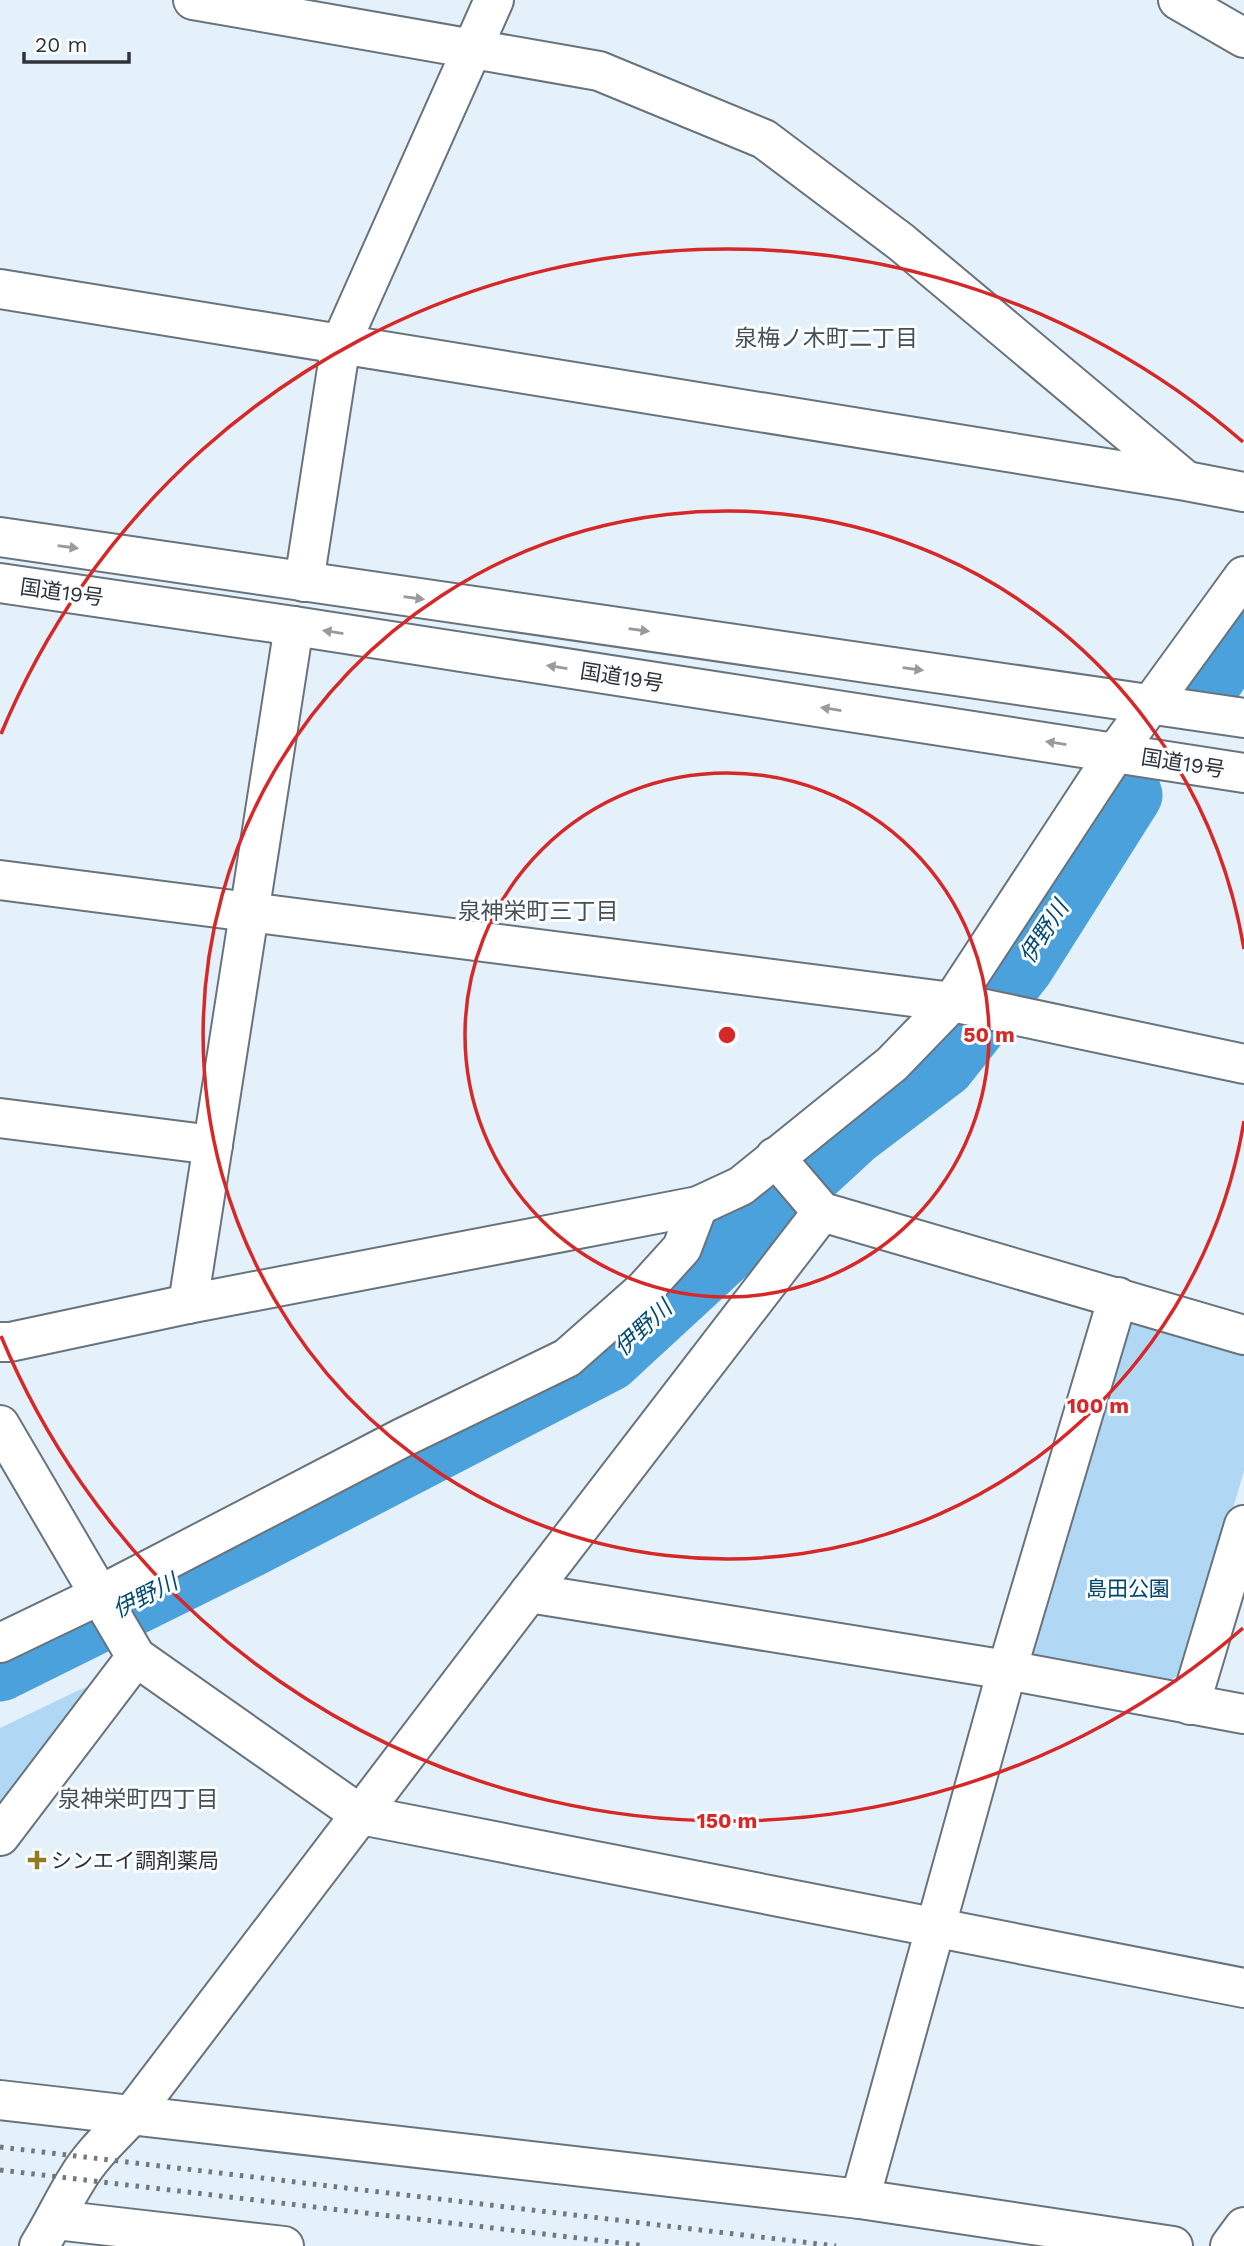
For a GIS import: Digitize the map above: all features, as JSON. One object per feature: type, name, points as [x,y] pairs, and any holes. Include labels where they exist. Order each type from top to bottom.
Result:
[{"type":"main road","points":[[193,0],[599,71],[764,139],[901,242],[1186,481]]},
{"type":"main road","points":[[303,582],[341,342],[494,0]]},
{"type":"main road","points":[[1178,0],[1244,38]]},
{"type":"main road","points":[[0,289],[341,342],[1244,492]]},
{"type":"main road","points":[[0,537],[1244,718]]},
{"type":"main road","points":[[0,1342],[698,1206],[741,1186],[892,1064],[952,1002],[1116,752],[1244,576]]},
{"type":"main road","name":"国道19号","points":[[0,583],[1244,773]]},
{"type":"main road","points":[[188,1304],[294,626]]},
{"type":"main road","points":[[0,880],[952,1002],[1244,1064]]},
{"type":"main road","points":[[0,1118],[213,1145]]},
{"type":"main road","points":[[775,1157],[822,1212],[1244,1335]]},
{"type":"main road","points":[[0,1643],[100,1595],[402,1438],[567,1359],[644,1290],[682,1248],[698,1206]]},
{"type":"main road","points":[[284,2246],[47,2233],[90,2159],[131,2116],[822,1212]]},
{"type":"main road","points":[[860,2199],[1007,1670],[1118,1297]]},
{"type":"main road","points":[[0,1425],[135,1657],[361,1815],[1244,1988]]},
{"type":"main road","points":[[1190,1705],[1244,1525]]},
{"type":"main road","points":[[529,1592],[1007,1670],[1244,1714]]},
{"type":"main road","points":[[0,1836],[135,1657]]},
{"type":"main road","points":[[0,2100],[860,2199],[1173,2246]]},
{"type":"main road","points":[[1230,2246],[1244,2227]]},
{"type":"green space","name":"島田公園","points":[[1133,1319],[1244,1350],[1244,1471],[1185,1672],[1168,1681],[1035,1659],[1030,1646],[1124,1325]]},
{"type":"green space","points":[[102,1682],[0,1804],[0,1728],[79,1690]]},
{"type":"waterway","name":"伊野川","points":[[1214,677],[1244,628]]},
{"type":"waterway","name":"伊野川","points":[[0,1670],[252,1545],[609,1360],[853,1135],[944,1066],[1023,966],[1131,795]]},
{"type":"railway","points":[[0,2147],[836,2246]]},
{"type":"railway","points":[[0,2170],[646,2246]]},
{"type":"place","name":"シンエイ調剤薬局","points":[[37,1860]]},
{"type":"district","name":"泉梅ノ木町二丁目","points":[[826,338]]},
{"type":"district","name":"泉神栄町三丁目","points":[[538,911]]},
{"type":"district","name":"泉神栄町四丁目","points":[[138,1799]]}]
